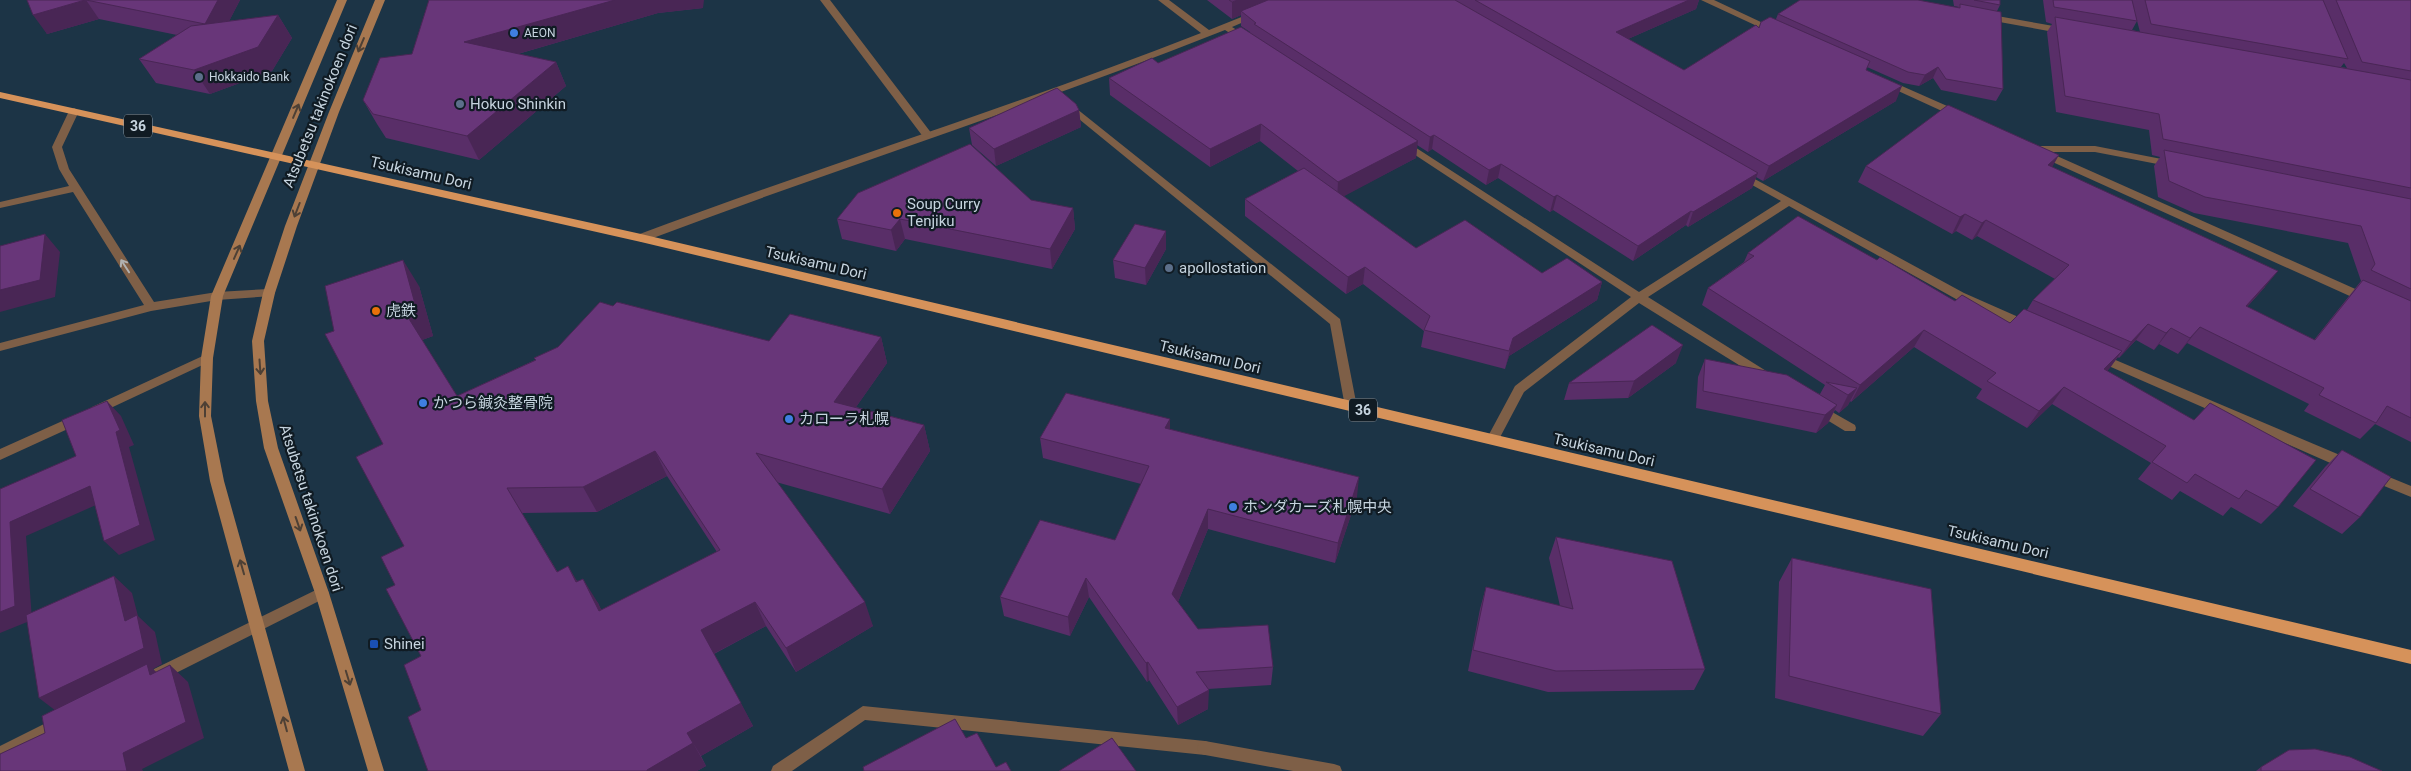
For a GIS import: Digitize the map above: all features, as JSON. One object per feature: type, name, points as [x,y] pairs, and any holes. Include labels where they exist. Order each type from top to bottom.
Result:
[{"type":"highway","name":"Tsukisamu Dori","points":[[0,95],[314,164],[400,186],[642,238],[2411,656]]},
{"type":"main road","name":"Atsubetsu takinokoen dori","points":[[297,771],[217,481],[205,416],[207,358],[217,296],[342,0]]},
{"type":"main road","name":"Atsubetsu takinokoen dori","points":[[376,771],[322,594],[271,448],[262,401],[258,341],[269,293],[314,164],[380,0]]},
{"type":"street","points":[[825,0],[928,136]]},
{"type":"street","points":[[1163,0],[1208,34]]},
{"type":"street","points":[[1706,0],[1788,37]]},
{"type":"street","points":[[642,238],[719,208],[1051,92],[1208,34],[1266,10]]},
{"type":"street","points":[[1972,14],[2078,34]]},
{"type":"street","points":[[1226,27],[1259,48]]},
{"type":"street","points":[[1878,78],[1969,120]]},
{"type":"street","points":[[1051,92],[1336,322],[1351,407]]},
{"type":"street","points":[[74,111],[57,147],[64,169],[74,188],[152,307]]},
{"type":"street","points":[[1391,135],[1774,381]]},
{"type":"street","points":[[2181,166],[2095,149],[2028,147],[2375,302]]},
{"type":"street","points":[[1728,167],[1960,296],[2041,332]]},
{"type":"street","points":[[0,205],[74,188]]},
{"type":"street","points":[[1492,440],[1519,389],[1639,296],[1788,202]]},
{"type":"street","points":[[0,347],[152,307],[217,296],[269,293]]},
{"type":"street","points":[[2086,351],[2411,492]]},
{"type":"street","points":[[0,455],[207,358]]},
{"type":"street","points":[[1808,402],[1850,428]]},
{"type":"street","points":[[142,682],[322,594]]},
{"type":"street","points":[[779,771],[863,714],[1205,748],[1334,771]]},
{"type":"street","points":[[0,754],[71,718]]},
{"type":"building","points":[[27,0],[85,0],[33,15]]},
{"type":"building","points":[[86,0],[218,0],[205,24]]},
{"type":"building","points":[[429,0],[615,0],[464,42],[556,62],[467,136],[373,114],[363,100],[380,58],[412,54]]},
{"type":"building","points":[[1268,0],[1455,0],[1758,173],[1693,212],[1691,211],[1638,246],[1557,195],[1554,197],[1501,164],[1489,170],[1434,135],[1430,137],[1254,24],[1256,23],[1241,11]]},
{"type":"building","points":[[1475,0],[1689,0],[1616,32],[1684,70],[1756,25],[1759,28],[1761,22],[1770,17],[1870,61],[1866,70],[1902,86],[1769,166]]},
{"type":"building","points":[[1800,0],[1918,0],[1960,8],[1960,4],[2001,12],[2003,89],[1946,79],[1938,67],[1925,75],[1908,72],[1778,14]]},
{"type":"building","points":[[1974,0],[2000,0],[2000,5]]},
{"type":"building","points":[[2053,0],[2132,0],[2137,21],[2054,7]]},
{"type":"building","points":[[2145,0],[2323,0],[2348,59],[2151,24]]},
{"type":"building","points":[[2336,0],[2411,0],[2411,71],[2362,62]]},
{"type":"building","points":[[278,15],[258,47],[194,70],[139,59],[191,26]]},
{"type":"building","points":[[2055,17],[2411,80],[2411,188],[2163,139],[2159,114],[2065,96]]},
{"type":"building","points":[[1241,27],[1418,141],[1338,182],[1261,124],[1210,149],[1109,78],[1152,58],[1158,63]]},
{"type":"building","points":[[1057,88],[1076,104],[1079,110],[994,149],[969,128]]},
{"type":"building","points":[[1948,105],[2059,155],[2048,165],[2278,271],[2246,306],[2315,340],[2363,280],[2411,301],[2411,418],[2387,406],[2376,423],[2319,395],[2324,388],[2200,327],[2190,338],[2171,328],[2166,333],[2148,324],[2131,342],[2033,300],[2069,265],[1986,220],[1982,223],[1965,214],[1960,217],[1866,166]]},
{"type":"building","points":[[970,144],[1031,200],[1073,208],[1050,249],[900,219],[891,230],[837,219],[858,193]]},
{"type":"building","points":[[2164,150],[2411,199],[2411,289],[2371,270],[2375,264],[2361,226],[2205,197],[2169,181]]},
{"type":"building","points":[[1304,168],[1416,248],[1465,220],[1542,273],[1567,258],[1602,282],[1513,338],[1509,351],[1424,330],[1430,316],[1365,267],[1348,277],[1245,199]]},
{"type":"building","points":[[1798,216],[1877,260],[1880,257],[1955,301],[1962,295],[2010,323],[2024,309],[2122,351],[2104,369],[2194,420],[2210,403],[2316,460],[2278,507],[2246,490],[2239,499],[2195,474],[2187,483],[2152,462],[2166,446],[2064,387],[2039,411],[1987,381],[1996,373],[1924,330],[1860,385],[1708,288],[1754,256],[1748,253]]},
{"type":"building","points":[[1135,224],[1166,231],[1145,268],[1113,260]]},
{"type":"building","points":[[45,234],[40,280],[0,290],[0,246]]},
{"type":"building","points":[[403,260],[417,311],[406,314],[457,396],[536,360],[534,358],[558,347],[600,302],[613,306],[617,302],[769,341],[790,314],[881,337],[834,402],[924,425],[882,489],[756,453],[865,602],[786,648],[755,602],[701,630],[741,703],[687,733],[693,743],[647,771],[428,771],[408,717],[421,710],[404,665],[421,656],[386,589],[395,585],[381,557],[404,546],[356,457],[383,444],[325,334],[334,331],[325,286]],"holes":[[[655,451],[720,550],[599,611],[583,579],[576,582],[568,566],[557,572],[507,488],[583,487]]]},
{"type":"building","points":[[1652,325],[1683,345],[1634,381],[1569,383]]},
{"type":"building","points":[[1705,359],[1787,375],[1837,405],[1825,415],[1703,391]]},
{"type":"building","points":[[1826,382],[1857,388],[1848,395]]},
{"type":"building","points":[[1066,393],[1170,419],[1165,428],[1359,477],[1338,543],[1208,509],[1172,594],[1198,629],[1268,625],[1273,667],[1196,672],[1209,690],[1177,707],[1148,662],[1146,663],[1086,578],[1068,617],[1000,597],[1040,520],[1115,540],[1149,466],[1040,438]]},
{"type":"building","points":[[107,401],[120,430],[116,432],[140,525],[104,541],[90,486],[10,522],[15,606],[0,612],[0,489],[76,456],[62,420]]},
{"type":"building","points":[[2342,450],[2391,477],[2360,517],[2310,489]]},
{"type":"building","points":[[1556,537],[1672,561],[1705,669],[1556,671],[1473,650],[1486,587],[1573,609]]},
{"type":"building","points":[[1792,558],[1931,589],[1941,714],[1789,676]]},
{"type":"building","points":[[114,576],[125,621],[137,615],[144,648],[39,698],[26,615]]},
{"type":"building","points":[[147,664],[150,675],[170,665],[186,722],[123,753],[127,771],[0,771],[0,754],[45,733],[42,716]]},
{"type":"building","points":[[955,719],[966,738],[977,733],[996,767],[1006,762],[1011,771],[864,771],[863,767]]},
{"type":"building","points":[[1112,738],[1136,771],[1059,771]]},
{"type":"building","points":[[2315,749],[2350,757],[2382,771],[2261,771],[2261,767],[2289,750]]},
{"type":"place","name":"AEON","points":[[514,33]]},
{"type":"place","name":"Hokkaido Bank","points":[[199,77]]},
{"type":"place","name":"Hokuo Shinkin","points":[[460,104]]},
{"type":"place","name":"Soup Curry Tenjiku","points":[[897,213]]},
{"type":"place","name":"apollostation","points":[[1169,268]]},
{"type":"place","name":"虎鉄","points":[[376,311]]},
{"type":"place","name":"かつら鍼灸整骨院","points":[[423,403]]},
{"type":"place","name":"カローラ札幌","points":[[789,419]]},
{"type":"place","name":"ホンダカーズ札幌中央","points":[[1233,507]]},
{"type":"place","name":"Shinei","points":[[374,644]]}]
